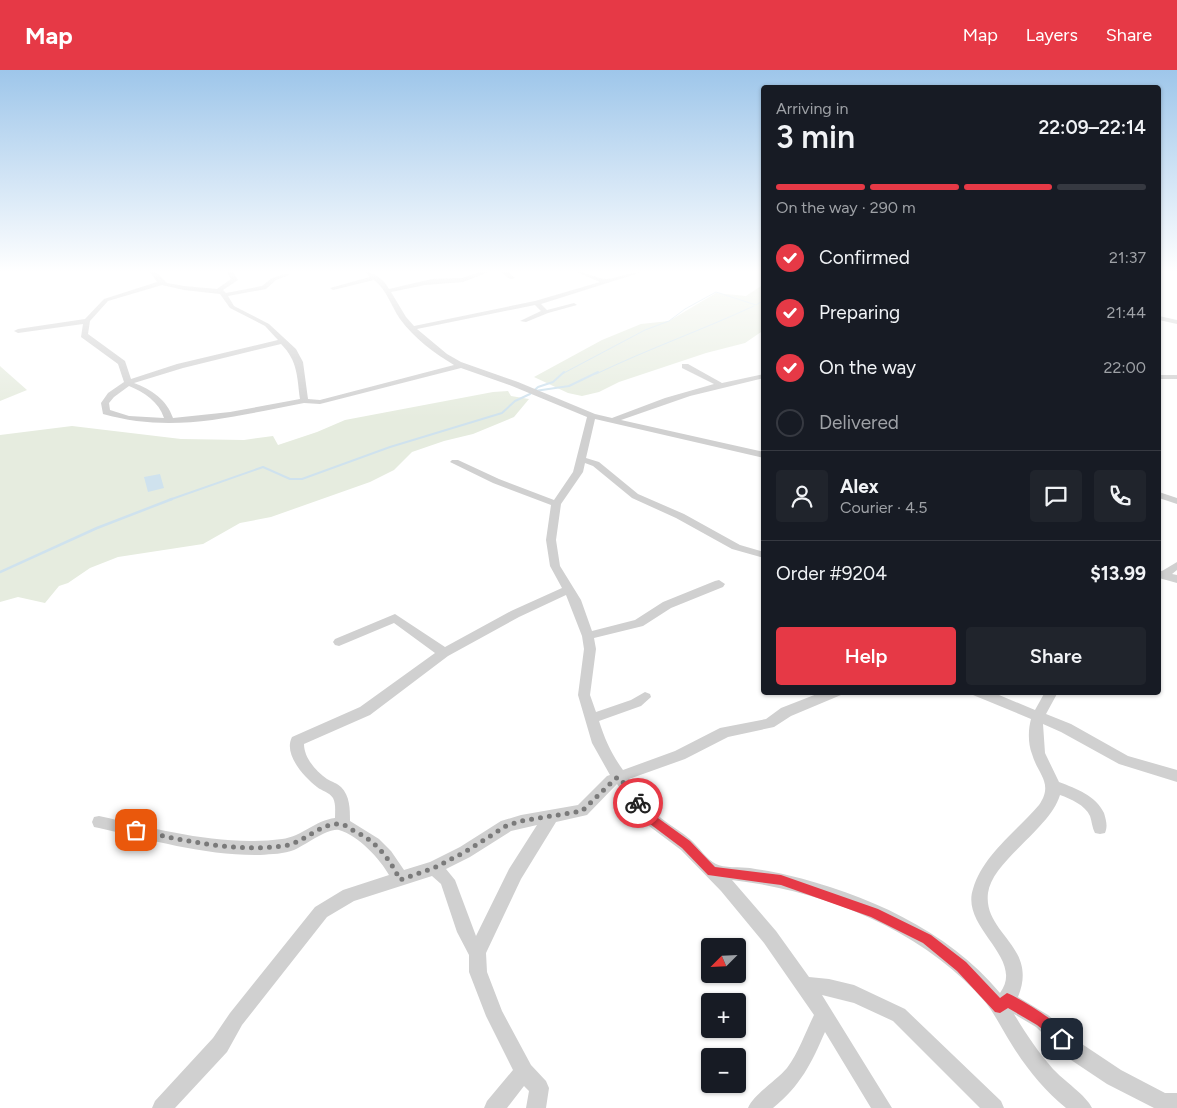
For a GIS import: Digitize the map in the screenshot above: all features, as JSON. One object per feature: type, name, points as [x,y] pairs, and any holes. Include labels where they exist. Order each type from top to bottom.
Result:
[{"type":"street","points":[[258,320],[267,325],[298,360],[304,401]]},
{"type":"street","points":[[405,320],[444,356],[592,416],[761,454]]},
{"type":"street","points":[[412,328],[449,320]]},
{"type":"street","points":[[18,331],[87,321],[84,337],[122,363],[128,382],[153,396],[168,414],[169,420]]},
{"type":"street","points":[[283,341],[180,366],[128,382],[105,403],[106,412],[127,418],[169,420],[202,418],[304,401],[312,403],[328,400],[463,365]]},
{"type":"street","points":[[685,366],[719,384]]},
{"type":"street","points":[[612,421],[639,410],[719,384],[761,377]]},
{"type":"street","points":[[1161,377],[1177,377]]},
{"type":"street","points":[[592,416],[578,472],[556,504],[552,525],[551,550],[556,566],[584,620],[588,636],[590,650],[584,695],[599,743],[620,778],[654,821],[686,845],[712,871],[770,937],[824,1014],[877,1105]]},
{"type":"street","points":[[581,459],[596,464],[635,496],[680,516],[736,547],[761,554]]},
{"type":"street","points":[[455,462],[503,484],[556,504]]},
{"type":"street","points":[[1161,496],[1177,501]]},
{"type":"street","points":[[1161,575],[1177,565]]},
{"type":"street","points":[[1161,575],[1177,579]]},
{"type":"street","points":[[588,636],[640,623],[667,605],[719,584]]},
{"type":"street","points":[[344,824],[344,810],[334,788],[321,782],[303,762],[297,748],[298,741],[365,711],[444,653],[515,614],[569,589]]},
{"type":"street","points":[[339,642],[395,618],[444,653]]},
{"type":"street","points":[[162,1108],[220,1045],[236,1019],[321,912],[349,895],[434,868],[465,852],[506,826],[582,811],[612,780],[680,755],[725,732],[769,723],[786,712],[828,695]]},
{"type":"street","points":[[985,695],[1085,737],[1124,760],[1177,776]]},
{"type":"street","points":[[1003,1003],[1014,987],[1016,977],[1010,957],[981,910],[980,894],[996,862],[1043,811],[1051,799],[1054,786],[1038,752],[1036,730],[1040,709],[1048,702],[1051,695]]},
{"type":"street","points":[[591,720],[636,703],[645,697]]},
{"type":"street","points":[[1054,786],[1080,797],[1094,808],[1098,812],[1100,828]]},
{"type":"street","points":[[477,953],[515,874],[550,816]]},
{"type":"street","points":[[99,822],[211,846],[242,847],[289,844],[327,826],[344,824],[366,837],[381,850],[392,864],[400,880]]},
{"type":"street","points":[[434,868],[447,880],[465,932],[477,953],[478,972],[485,992],[524,1072],[539,1088],[536,1108]]},
{"type":"street","points":[[712,871],[781,880],[874,913],[927,939],[1003,1003],[1042,1021],[1075,1051],[1114,1078],[1164,1103],[1177,1103]]},
{"type":"street","points":[[804,986],[830,987],[888,1008],[899,1015],[994,1108]]},
{"type":"street","points":[[1003,1003],[1034,1060],[1082,1108]]},
{"type":"street","points":[[758,1108],[777,1094],[797,1068],[824,1014]]},
{"type":"street","points":[[494,1108],[524,1072]]},
{"type":"shaded area","points":[[761,320],[761,332],[745,343],[706,353],[619,382],[599,392],[582,396],[568,393],[534,377],[602,340],[641,324],[669,321]]},
{"type":"shaded area","points":[[1,367],[27,390],[0,401]]},
{"type":"shaded area","points":[[508,391],[511,396],[529,399],[514,417],[473,434],[412,452],[394,470],[370,482],[271,517],[240,523],[203,544],[118,557],[90,568],[68,583],[59,586],[45,603],[18,597],[0,602],[0,435],[72,426],[181,439],[244,440],[273,436],[278,445],[345,420],[493,392]]},
{"type":"water","points":[[160,474],[164,488],[148,492],[144,477]]},
{"type":"waterway","points":[[562,374],[645,330],[670,320]]},
{"type":"waterway","points":[[596,374],[721,320]]},
{"type":"waterway","points":[[169,500],[263,467],[290,479],[302,479],[390,447],[502,413],[515,401],[530,394],[538,387],[553,382],[564,372]]},
{"type":"waterway","points":[[535,391],[569,386],[598,372]]},
{"type":"waterway","points":[[0,572],[97,528],[172,499]]},
{"type":"way so far","points":[[136,830],[211,846],[284,846],[327,826],[344,824],[347,828],[366,837],[381,850],[392,864],[400,880],[434,868],[465,852],[506,826],[521,821],[582,811],[616,778],[620,778],[638,803]]},
{"type":"route","points":[[638,803],[654,821],[686,845],[712,871],[781,880],[819,892],[905,927],[927,939],[962,967],[1000,1007],[1007,1000],[1020,1006],[1051,1028],[1062,1039]]}]
